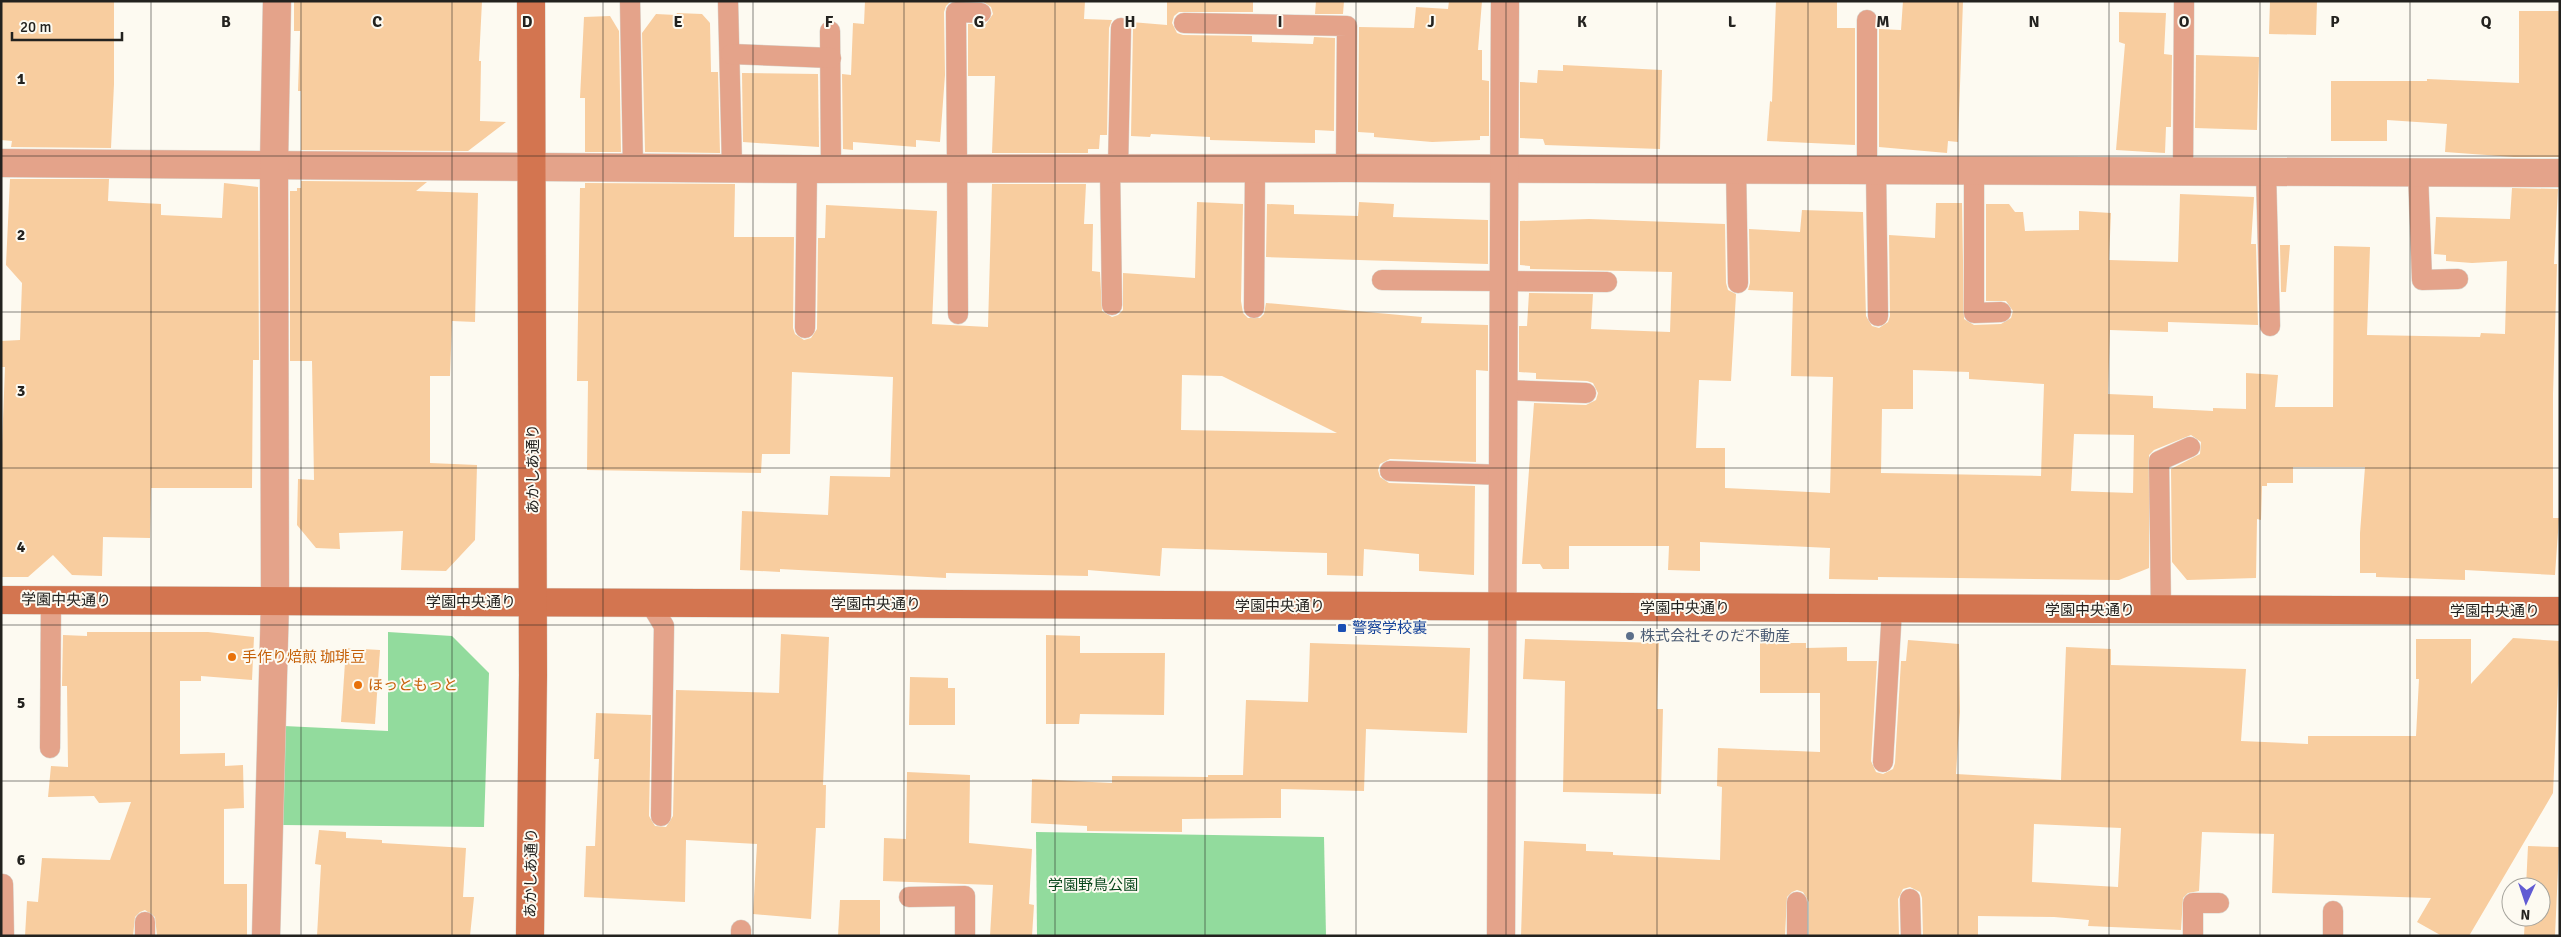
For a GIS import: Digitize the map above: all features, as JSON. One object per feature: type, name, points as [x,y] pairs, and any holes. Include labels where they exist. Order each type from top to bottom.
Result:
[{"type":"street","points":[[266,936],[275,602],[274,164],[277,1]]},
{"type":"street","name":"あかしあ通り","points":[[530,936],[533,603],[531,1]]},
{"type":"street","points":[[1501,936],[1505,1]]},
{"type":"street","points":[[1,163],[274,164],[531,168],[732,166],[819,168],[1255,169],[1736,168],[1974,171],[2560,173]]},
{"type":"street","name":"学園中央通り","points":[[1,600],[2560,611]]},
{"type":"lane","points":[[630,1],[633,167]]},
{"type":"lane","points":[[728,1],[731,54],[732,166]]},
{"type":"lane","points":[[2183,171],[2184,1]]},
{"type":"lane","points":[[958,314],[959,168],[956,12],[981,12]]},
{"type":"lane","points":[[1867,20],[1871,170],[1878,316]]},
{"type":"lane","points":[[1184,23],[1347,26],[1346,168]]},
{"type":"lane","points":[[1112,304],[1114,168],[1121,28]]},
{"type":"lane","points":[[805,328],[831,58],[830,31]]},
{"type":"lane","points":[[731,54],[831,58]]},
{"type":"lane","points":[[1736,168],[1738,283]]},
{"type":"lane","points":[[1254,308],[1255,169]]},
{"type":"lane","points":[[1974,171],[1974,312],[2001,312]]},
{"type":"lane","points":[[2266,172],[2270,326]]},
{"type":"lane","points":[[2418,172],[2422,280],[2458,280]]},
{"type":"lane","points":[[1382,280],[1607,282]]},
{"type":"lane","points":[[1503,390],[1586,393]]},
{"type":"lane","points":[[2161,610],[2159,461],[2190,447]]},
{"type":"lane","points":[[1390,472],[1503,475]]},
{"type":"lane","points":[[50,748],[51,600]]},
{"type":"lane","points":[[650,603],[664,626],[661,816]]},
{"type":"lane","points":[[1883,762],[1892,609]]},
{"type":"lane","points":[[3,884],[4,936]]},
{"type":"lane","points":[[910,897],[965,896],[965,936]]},
{"type":"lane","points":[[1910,899],[1911,936]]},
{"type":"lane","points":[[1797,902],[1797,936]]},
{"type":"lane","points":[[2193,936],[2193,903],[2219,903]]},
{"type":"lane","points":[[2333,911],[2333,936]]},
{"type":"green space","points":[[388,632],[452,636],[489,673],[484,827],[282,825],[284,726],[388,731]]},
{"type":"green space","name":"学園野鳥公園","points":[[1036,832],[1324,837],[1326,936],[1037,936]]},
{"type":"building","points":[[1,1],[114,1],[114,84],[111,148],[11,147],[12,141],[1,140]]},
{"type":"building","points":[[294,1],[482,1],[479,61],[481,61],[480,121],[506,122],[468,151],[301,150],[301,91],[298,91],[300,31],[294,31]]},
{"type":"building","points":[[865,1],[951,1],[946,6],[944,12],[945,75],[940,142],[916,140],[916,147],[853,142],[853,150],[843,149],[842,74],[851,75],[853,23],[864,24]]},
{"type":"building","points":[[982,1],[1085,1],[1084,19],[1112,20],[1109,28],[1107,135],[1100,135],[1099,149],[1088,149],[1088,153],[992,153],[995,76],[968,76],[968,24],[986,24],[993,14],[991,7]]},
{"type":"building","points":[[1167,1],[1253,1],[1253,12],[1179,12],[1174,16],[1172,23],[1177,33],[1183,35],[1252,36],[1252,42],[1313,44],[1314,37],[1335,38],[1334,131],[1315,130],[1315,143],[1210,140],[1210,137],[1151,134],[1150,137],[1131,136],[1133,28],[1131,22],[1167,25]]},
{"type":"building","points":[[1316,1],[1344,1],[1343,14],[1315,14]]},
{"type":"building","points":[[1449,1],[1482,1],[1478,50],[1482,50],[1482,80],[1489,81],[1489,136],[1480,136],[1480,140],[1432,142],[1374,137],[1374,133],[1358,132],[1359,27],[1414,28],[1416,7],[1448,9]]},
{"type":"building","points":[[1776,1],[1837,1],[1837,28],[1855,28],[1855,145],[1767,141],[1770,101],[1772,102]]},
{"type":"building","points":[[1903,1],[1963,1],[1958,142],[1948,141],[1947,153],[1879,147],[1879,29],[1901,30]]},
{"type":"building","points":[[2270,1],[2317,1],[2316,35],[2269,34]]},
{"type":"building","points":[[2519,11],[2560,11],[2560,157],[2514,157],[2445,152],[2447,124],[2387,120],[2387,141],[2331,141],[2331,81],[2427,81],[2427,79],[2519,83]]},
{"type":"building","points":[[2119,12],[2166,13],[2164,54],[2172,55],[2171,127],[2166,127],[2165,153],[2116,150],[2125,44],[2119,42]]},
{"type":"building","points":[[677,13],[702,14],[710,23],[711,72],[718,72],[720,153],[645,152],[642,33],[656,14],[676,15]]},
{"type":"building","points":[[610,16],[619,31],[621,152],[585,152],[585,98],[580,98],[584,17]]},
{"type":"building","points":[[2196,55],[2259,57],[2257,130],[2195,128]]},
{"type":"building","points":[[1563,65],[1662,70],[1660,149],[1545,145],[1543,139],[1520,138],[1520,82],[1537,83],[1538,70],[1563,71]]},
{"type":"building","points":[[742,73],[818,74],[819,147],[743,142]]},
{"type":"building","points":[[10,179],[109,179],[108,201],[161,204],[161,215],[222,218],[224,183],[258,187],[259,360],[253,360],[252,488],[151,488],[150,538],[103,537],[102,576],[72,575],[53,555],[28,577],[1,577],[1,471],[5,367],[1,367],[1,341],[20,340],[22,283],[6,265]]},
{"type":"building","points":[[301,181],[427,182],[416,191],[478,193],[475,322],[452,321],[450,376],[430,376],[430,463],[477,465],[475,540],[446,571],[401,570],[403,531],[339,533],[340,549],[316,548],[297,525],[298,479],[314,480],[312,361],[290,361],[290,191],[297,191],[297,188],[301,188]]},
{"type":"building","points":[[585,183],[735,184],[734,237],[794,237],[793,328],[795,334],[804,340],[811,338],[817,329],[818,238],[825,238],[826,205],[937,211],[932,324],[988,327],[992,184],[1086,184],[1084,224],[1093,224],[1092,271],[1100,272],[1102,311],[1112,317],[1118,315],[1123,310],[1123,273],[1195,278],[1197,202],[1243,204],[1241,301],[1243,313],[1248,318],[1260,318],[1264,314],[1266,303],[1422,317],[1421,323],[1488,325],[1488,371],[1476,370],[1476,462],[1390,459],[1380,464],[1378,470],[1380,477],[1389,483],[1475,486],[1474,575],[1419,571],[1419,554],[1364,549],[1363,576],[1327,575],[1327,553],[1162,548],[1160,576],[1088,570],[1088,576],[946,573],[946,578],[780,569],[780,572],[740,570],[742,511],[828,515],[830,476],[890,477],[893,377],[792,372],[790,454],[762,454],[761,473],[587,470],[588,381],[577,381],[580,188],[585,188]],"holes":[[[1182,375],[1222,376],[1337,433],[1181,430]]]},
{"type":"building","points":[[2512,188],[2558,189],[2554,264],[2557,264],[2553,394],[2553,518],[2559,518],[2555,575],[2465,570],[2465,580],[2376,577],[2376,573],[2360,573],[2360,533],[2365,467],[2293,467],[2293,483],[2267,483],[2267,486],[2262,486],[2261,520],[2257,519],[2256,578],[2187,580],[2172,562],[2171,469],[2200,454],[2201,442],[2191,435],[2154,450],[2149,455],[2149,568],[2119,580],[1878,577],[1878,580],[1829,579],[1830,548],[1700,542],[1700,571],[1668,570],[1669,546],[1569,546],[1569,569],[1543,569],[1540,564],[1522,564],[1534,403],[1586,405],[1596,400],[1598,393],[1593,383],[1587,381],[1536,379],[1536,373],[1519,372],[1519,326],[1527,326],[1529,293],[1593,294],[1591,329],[1670,332],[1672,272],[1530,269],[1530,266],[1520,265],[1520,221],[1589,219],[1725,224],[1726,283],[1728,290],[1736,294],[1731,381],[1699,380],[1696,448],[1725,448],[1725,488],[1830,493],[1833,377],[1791,376],[1793,292],[1748,290],[1750,283],[1749,229],[1800,232],[1802,210],[1863,212],[1866,316],[1872,326],[1879,328],[1888,322],[1890,316],[1889,235],[1935,238],[1936,203],[1962,203],[1964,319],[1974,325],[2001,324],[2011,318],[2013,311],[2006,301],[1986,301],[1986,204],[2009,204],[2015,212],[2023,212],[2025,231],[2079,230],[2079,211],[2111,213],[2109,260],[2178,262],[2180,194],[2254,197],[2251,244],[2256,244],[2258,325],[2168,322],[2168,332],[2110,330],[2108,394],[2153,396],[2153,408],[2213,411],[2213,408],[2246,409],[2246,373],[2278,375],[2275,407],[2333,407],[2334,246],[2370,247],[2367,335],[2480,337],[2481,333],[2505,334],[2507,261],[2472,263],[2446,261],[2446,255],[2434,254],[2436,217],[2510,219]],"holes":[[[1913,370],[1969,372],[1969,379],[2044,384],[2041,476],[1881,473],[1882,409],[1913,409]],[[2074,434],[2134,435],[2133,493],[2071,491]]]},
{"type":"building","points":[[1359,202],[1394,204],[1393,217],[1488,220],[1488,264],[1266,257],[1267,204],[1294,205],[1294,214],[1358,216]]},
{"type":"building","points":[[2280,245],[2290,245],[2286,292],[2281,292]]},
{"type":"building","points":[[87,632],[208,632],[254,637],[252,680],[201,676],[201,681],[180,681],[180,754],[225,753],[225,766],[243,765],[244,808],[224,809],[224,884],[247,884],[247,936],[157,936],[155,917],[145,910],[135,917],[133,936],[25,936],[27,901],[38,902],[42,858],[110,860],[131,802],[99,803],[94,796],[48,797],[51,766],[68,767],[67,686],[62,686],[63,635],[87,636]]},
{"type":"building","points":[[781,634],[829,637],[823,785],[826,785],[825,828],[816,828],[811,919],[753,914],[757,844],[686,840],[685,902],[584,897],[586,846],[595,846],[599,759],[594,759],[596,713],[651,715],[649,816],[655,826],[666,827],[673,816],[676,690],[779,693]]},
{"type":"building","points":[[1046,635],[1080,636],[1080,653],[1165,653],[1164,715],[1080,714],[1079,724],[1046,724]]},
{"type":"building","points":[[2513,638],[2560,641],[2553,793],[2504,877],[2501,877],[2501,882],[2469,936],[2442,936],[2417,922],[2431,898],[2272,893],[2274,834],[2202,832],[2199,891],[2188,893],[2183,898],[2181,930],[2088,926],[2089,920],[2054,917],[1978,916],[1978,936],[1923,936],[1922,898],[1920,892],[1910,887],[1903,889],[1898,899],[1899,936],[1809,936],[1809,902],[1803,892],[1797,890],[1787,897],[1785,936],[1521,936],[1524,841],[1586,844],[1586,851],[1613,852],[1613,855],[1720,860],[1722,787],[1717,786],[1718,748],[1820,752],[1820,693],[1760,693],[1760,643],[1806,643],[1806,648],[1847,647],[1847,661],[1877,661],[1871,761],[1876,772],[1883,774],[1893,769],[1895,763],[1901,661],[1906,661],[1908,640],[1959,644],[1960,712],[1956,774],[2061,780],[2066,647],[2111,649],[2111,665],[2246,669],[2241,741],[2308,744],[2308,736],[2416,736],[2419,679],[2416,679],[2416,639],[2471,639],[2471,684]],"holes":[[[2034,824],[2121,828],[2118,887],[2032,882]]]},
{"type":"building","points":[[1525,639],[1659,643],[1657,709],[1663,709],[1661,794],[1563,792],[1565,681],[1523,679]]},
{"type":"building","points":[[1310,643],[1470,648],[1467,733],[1366,729],[1364,791],[1281,789],[1281,818],[1182,819],[1182,832],[1087,831],[1087,826],[1031,823],[1032,779],[1112,783],[1112,776],[1208,777],[1208,775],[1243,775],[1246,700],[1308,702]]},
{"type":"building","points":[[346,648],[380,650],[375,724],[341,722]]},
{"type":"building","points":[[910,677],[948,678],[948,688],[955,688],[955,725],[909,725]]},
{"type":"building","points":[[907,772],[970,775],[969,843],[1032,849],[1029,904],[1034,905],[1032,936],[990,936],[993,885],[883,881],[884,838],[906,839]]},
{"type":"building","points":[[319,830],[346,832],[346,838],[382,840],[382,843],[466,848],[463,897],[474,897],[470,936],[317,936],[321,865],[315,864]]},
{"type":"building","points":[[2528,846],[2559,847],[2555,936],[2524,936],[2524,927],[2551,927],[2551,877],[2526,877]]},
{"type":"building","points":[[840,900],[880,900],[880,936],[838,936]]},
{"type":"place","name":"警察学校裏","points":[[1342,628]]},
{"type":"place","name":"株式会社そのだ不動産","points":[[1630,636]]},
{"type":"place","name":"手作り焙煎 珈琲豆","points":[[232,657]]},
{"type":"place","name":"ほっともっと","points":[[358,685]]}]
